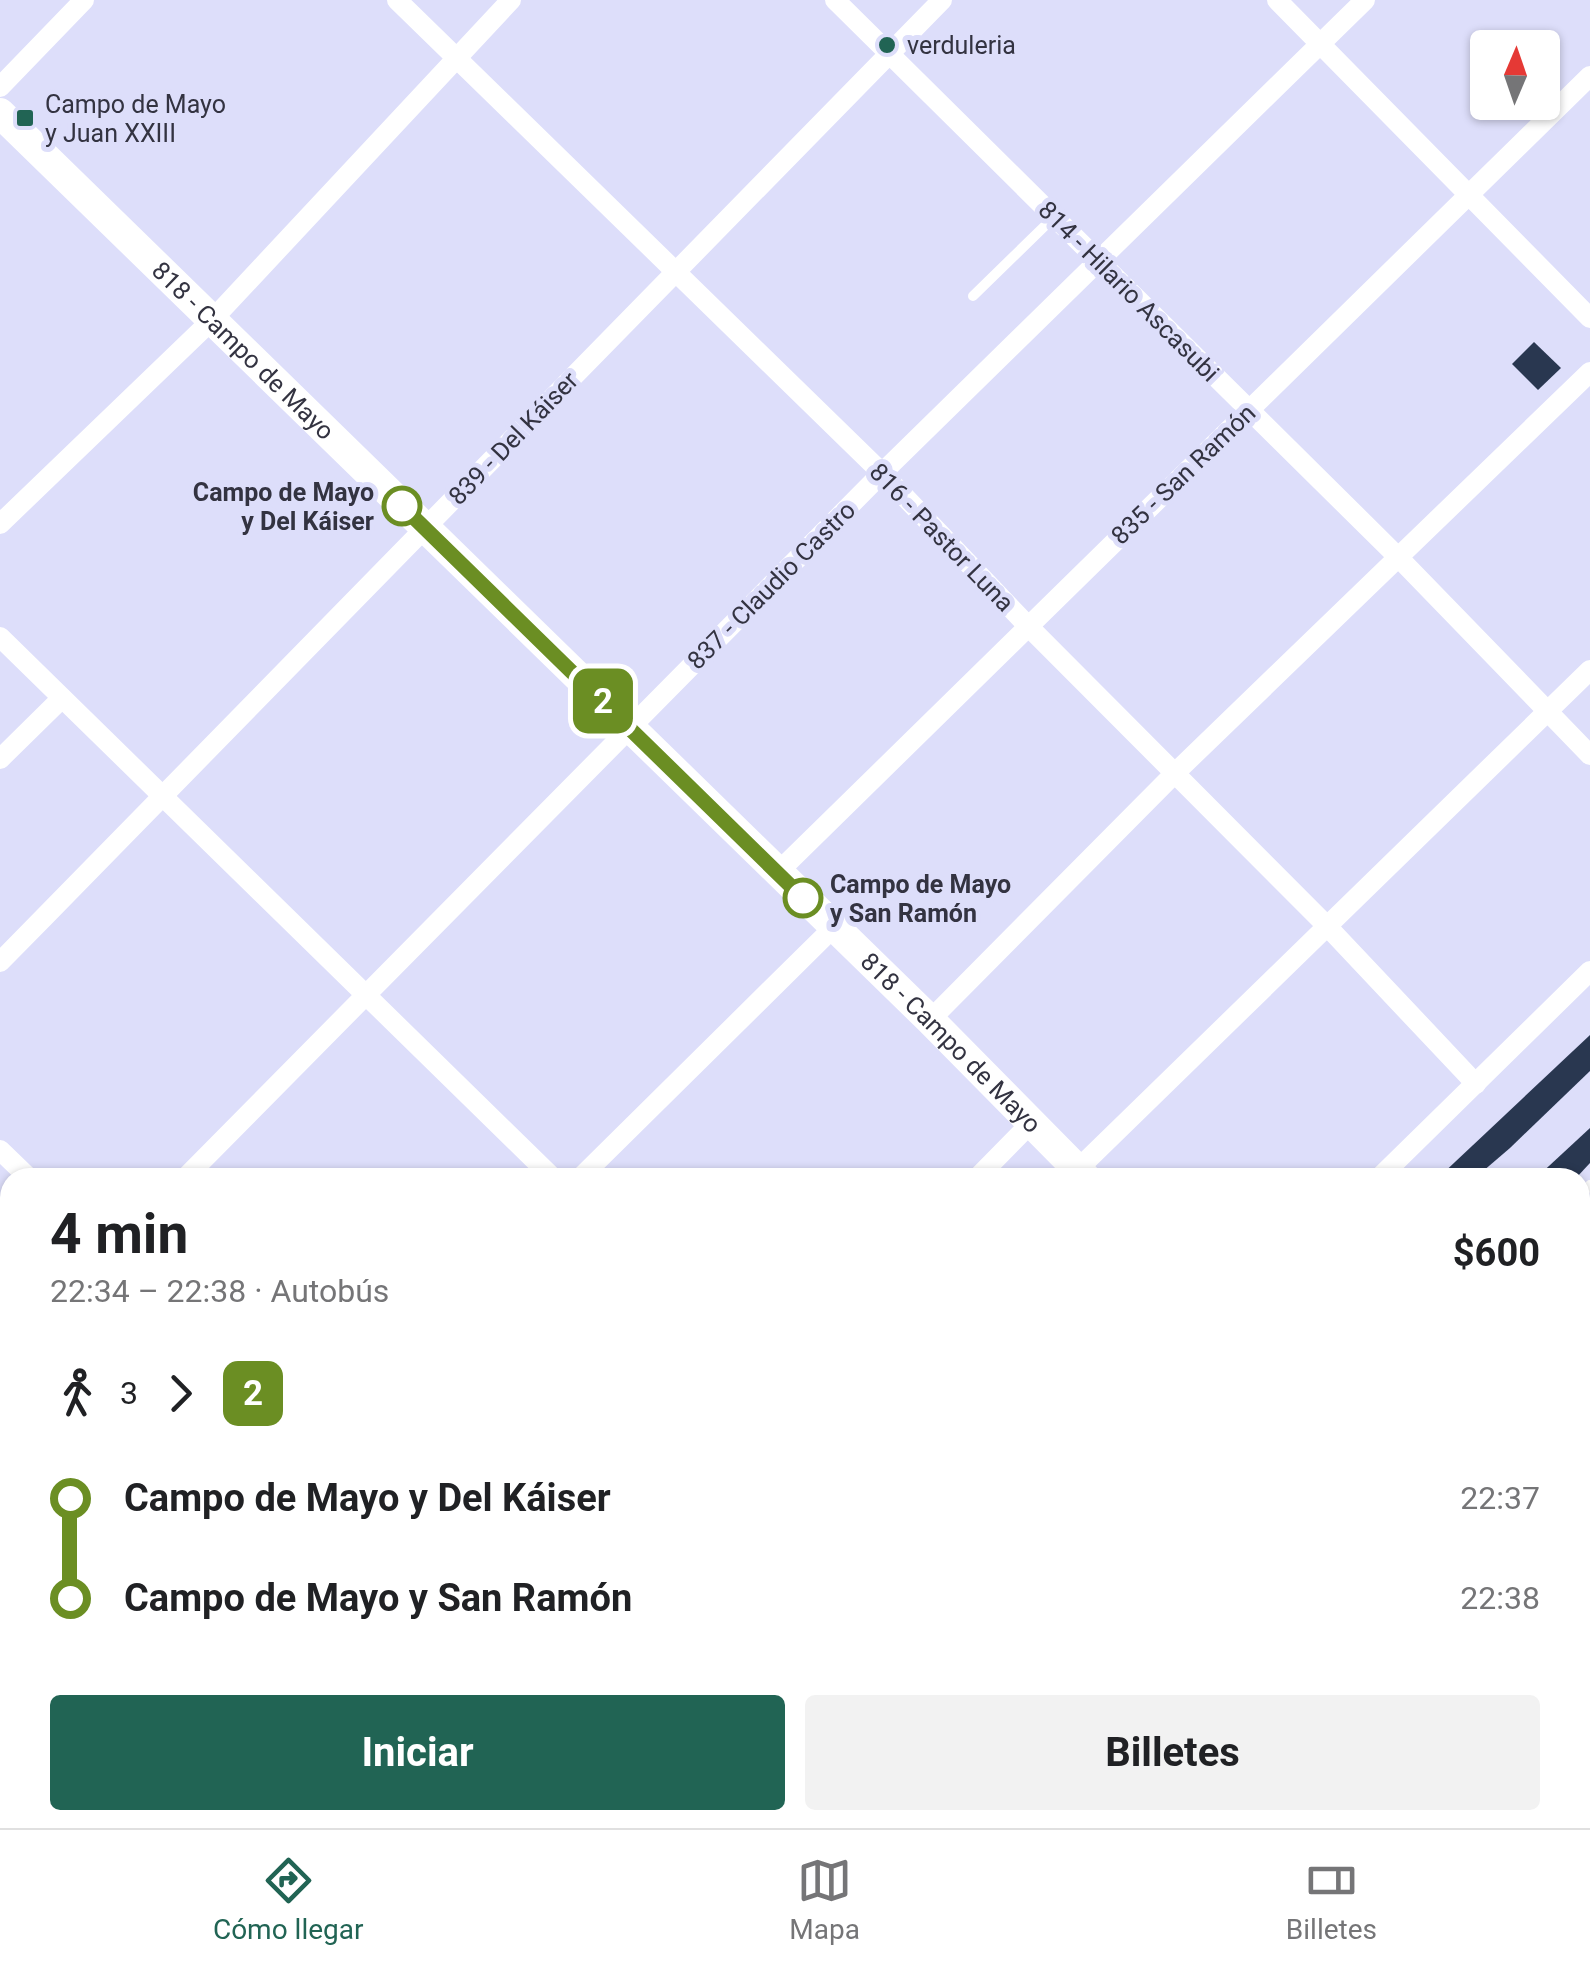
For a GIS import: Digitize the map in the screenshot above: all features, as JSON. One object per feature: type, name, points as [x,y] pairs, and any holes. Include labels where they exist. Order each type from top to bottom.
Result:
[{"type":"street","points":[[0,87],[84,0]]},
{"type":"street","name":"816 - Pastor Luna","points":[[397,0],[882,474],[1326,925],[1476,1084]]},
{"type":"street","points":[[0,524],[212,320],[511,0]]},
{"type":"street","name":"814 - Hilario Ascasubi","points":[[835,0],[1399,558],[1590,755]]},
{"type":"street","name":"839 - Del Káiser","points":[[0,962],[426,529],[674,269],[942,0]]},
{"type":"street","points":[[1277,0],[1590,318]]},
{"type":"street","name":"837 - Claudio Castro","points":[[194,1168],[882,474],[1365,0]]},
{"type":"street","name":"835 - San Ramón","points":[[776,873],[1590,76]]},
{"type":"street","name":"818 - Campo de Mayo","points":[[0,112],[930,1020],[1076,1168]]},
{"type":"street","points":[[930,1020],[1174,773],[1590,372]]},
{"type":"street","points":[[0,637],[542,1168]]},
{"type":"street","points":[[1088,1168],[1326,925],[1590,670]]},
{"type":"street","points":[[0,759],[62,698]]},
{"type":"street","points":[[590,1168],[834,927]]},
{"type":"street","points":[[1389,1168],[1590,972]]},
{"type":"street","points":[[987,1168],[1031,1123]]},
{"type":"street","points":[[0,1150],[19,1168]]},
{"type":"lane","points":[[973,296],[1055,217]]},
{"type":"building","points":[[1534,342],[1561,368],[1538,390],[1512,364]]},
{"type":"building","points":[[1590,1035],[1590,1071],[1510,1148],[1487,1168],[1449,1168]]},
{"type":"building","points":[[1590,1128],[1590,1163],[1585,1168],[1547,1168]]},
{"type":"bus line","name":"2","points":[[402,506],[803,898]]},
{"type":"place","name":"verduleria","points":[[887,45]]},
{"type":"place","name":"Campo de Mayo y Juan XXIII","points":[[25,118]]},
{"type":"place","name":"Campo de Mayo y Del Káiser","points":[[402,506]]},
{"type":"place","name":"Campo de Mayo y San Ramón","points":[[803,898]]}]
